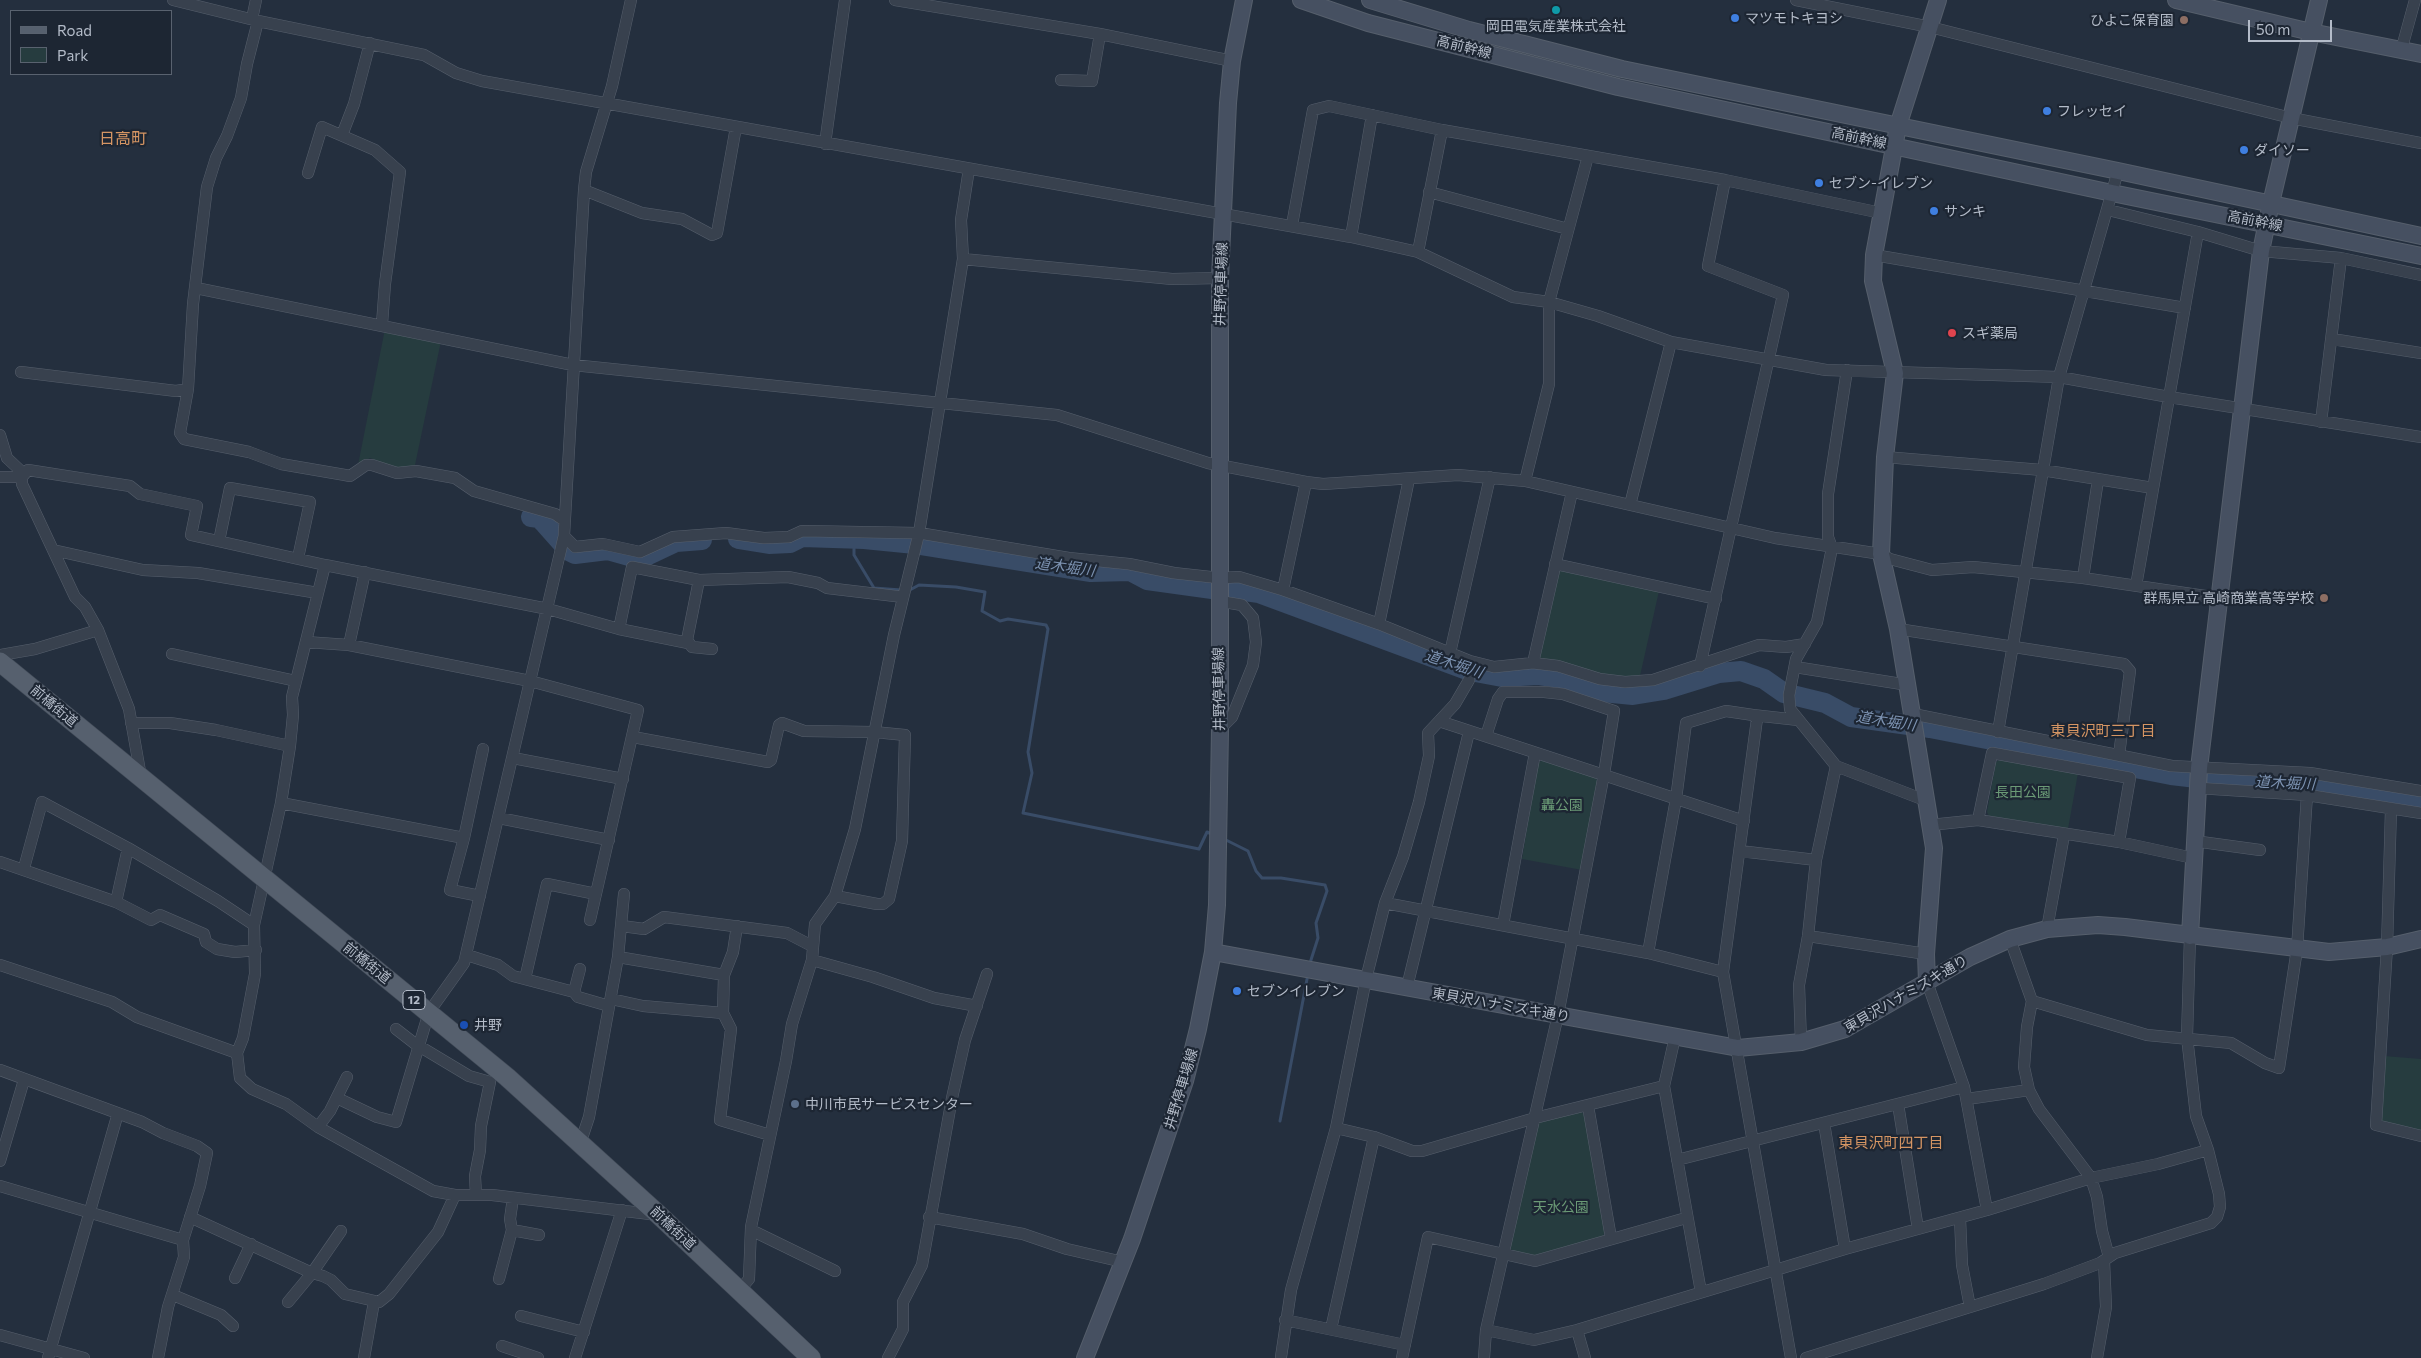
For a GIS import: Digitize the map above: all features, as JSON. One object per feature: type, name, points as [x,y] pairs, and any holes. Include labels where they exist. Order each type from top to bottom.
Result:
[{"type":"main road","name":"前橋街道","points":[[0,662],[484,1059],[659,1215],[811,1358]]},
{"type":"street","points":[[173,0],[255,20],[424,55],[468,78],[604,105],[1224,215],[1292,225],[1418,252],[1513,297],[1549,302],[1598,316],[1671,342],[1826,370],[2059,377],[2169,397],[2421,437]]},
{"type":"street","points":[[256,0],[255,20],[241,98],[228,136],[209,177],[196,288],[188,389],[180,433],[184,439],[189,441],[249,452],[281,464],[350,476],[366,465],[372,465],[398,474],[416,471],[455,478],[474,492],[555,514],[565,521]]},
{"type":"street","points":[[338,1098],[377,1116],[396,1122],[429,1012],[464,964],[467,955],[564,536],[586,172],[604,105],[615,73],[631,0]]},
{"type":"street","points":[[825,144],[846,0]]},
{"type":"street","points":[[895,0],[1100,34],[1232,61]]},
{"type":"street","name":"井野停車場線","points":[[1086,1358],[1123,1262],[1185,1081],[1198,1030],[1213,952],[1217,905],[1220,729],[1218,601],[1220,578],[1220,278],[1228,103],[1232,61],[1244,0]]},
{"type":"street","name":"高前幹線","points":[[1301,0],[1368,23],[1618,87],[2112,193],[2421,256]]},
{"type":"street","name":"高前幹線","points":[[1370,0],[1469,30],[1622,69],[2118,171],[2421,236]]},
{"type":"street","points":[[1796,0],[1814,2],[1930,27],[2291,118],[2421,143]]},
{"type":"street","points":[[1938,0],[1898,126],[1874,255],[1873,281],[1895,373],[1885,457],[1881,554],[1898,629],[1915,722],[1934,848],[1926,954],[1927,982],[1964,1087],[1987,1210]]},
{"type":"street","points":[[2176,0],[2230,7],[2311,32],[2421,54]]},
{"type":"street","points":[[1806,1358],[2044,1284],[2106,1259],[2211,1223],[2217,1217],[2220,1207],[2218,1194],[2208,1150],[2196,1116],[2187,1037],[2193,850],[2197,788],[2261,251],[2270,203],[2319,0]]},
{"type":"street","points":[[2401,51],[2416,0]]},
{"type":"street","points":[[1061,80],[1092,81],[1100,34]]},
{"type":"street","points":[[342,135],[354,104],[370,43]]},
{"type":"street","points":[[1292,225],[1313,110],[1329,106],[1442,130],[1725,180],[1881,214]]},
{"type":"street","points":[[1351,237],[1372,115]]},
{"type":"street","points":[[308,173],[320,129],[325,127],[375,150],[400,174],[385,284],[382,324]]},
{"type":"street","points":[[584,190],[642,212],[682,218],[712,235],[717,233],[736,127]]},
{"type":"street","points":[[1418,252],[1442,130]]},
{"type":"street","points":[[1525,481],[1549,384],[1549,302],[1588,156]]},
{"type":"street","points":[[740,1291],[749,1279],[751,1230],[792,1024],[812,960],[815,924],[835,896],[855,829],[903,597],[919,533],[963,259],[961,220],[969,169]]},
{"type":"street","points":[[1998,732],[2059,377],[2118,171]]},
{"type":"street","points":[[1700,666],[1782,295],[1708,266],[1725,180]]},
{"type":"street","points":[[1430,192],[1568,229]]},
{"type":"street","points":[[2108,210],[2198,232],[2261,251],[2341,258],[2421,276]]},
{"type":"street","points":[[2136,586],[2198,232]]},
{"type":"street","points":[[1874,255],[2185,308]]},
{"type":"street","points":[[2321,422],[2341,258]]},
{"type":"street","points":[[963,259],[1172,279],[1220,278]]},
{"type":"street","points":[[196,288],[382,324],[573,365],[1058,415],[1220,465],[1306,482],[1323,484],[1458,476],[1525,481],[1775,538],[1881,554],[1890,559],[1932,570],[1973,567],[2025,572],[2083,578],[2219,598]]},
{"type":"street","points":[[2332,339],[2421,353]]},
{"type":"street","points":[[1630,505],[1671,342]]},
{"type":"street","points":[[1847,370],[1828,494],[1828,537],[1832,548],[1817,622],[1796,659],[1788,695],[1790,709],[1836,766],[1927,801]]},
{"type":"street","points":[[21,372],[176,391],[188,389]]},
{"type":"street","points":[[0,435],[7,458],[23,476]]},
{"type":"street","points":[[1885,457],[2042,470],[2153,488]]},
{"type":"street","points":[[142,779],[129,709],[98,630],[85,607],[75,597],[22,484],[23,476],[28,470],[130,486],[140,494],[197,506],[191,535],[325,565],[548,609],[619,629],[712,649]]},
{"type":"street","points":[[0,477],[23,476]]},
{"type":"street","points":[[1450,653],[1490,477]]},
{"type":"street","points":[[1379,624],[1409,479]]},
{"type":"street","points":[[2083,578],[2098,480]]},
{"type":"street","points":[[1283,590],[1306,482]]},
{"type":"street","points":[[219,541],[230,488],[310,502],[298,558]]},
{"type":"street","points":[[1533,663],[1572,492]]},
{"type":"street","points":[[564,536],[575,547],[603,544],[640,552],[673,537],[726,533],[764,538],[789,537],[802,531],[919,533],[1069,558],[1129,564],[1174,573],[1220,578],[1239,577],[1283,590],[1379,624],[1470,661],[1494,667],[1533,663],[1580,671],[1600,679],[1625,682],[1653,680],[1759,645],[1786,647],[1805,644]]},
{"type":"street","points":[[54,550],[143,570],[198,573],[318,593]]},
{"type":"street","points":[[1555,564],[1716,599]]},
{"type":"street","points":[[325,565],[292,697],[293,715],[290,746],[281,803],[254,925],[256,950],[253,983],[243,1038],[237,1053],[240,1078],[245,1085],[286,1104],[318,1127],[433,1192],[513,1198],[659,1215]]},
{"type":"street","points":[[619,629],[632,567],[700,580],[788,577],[818,582],[827,588],[903,597]]},
{"type":"street","points":[[350,645],[365,572]]},
{"type":"street","points":[[688,644],[700,580]]},
{"type":"street","points":[[1218,601],[1242,605],[1253,618],[1256,642],[1253,665],[1236,708],[1232,717],[1220,729]]},
{"type":"street","points":[[1898,629],[2124,664],[2130,671],[2119,755]]},
{"type":"street","points":[[0,655],[35,649],[98,630]]},
{"type":"street","points":[[306,642],[350,645],[530,681],[638,710],[590,920]]},
{"type":"street","points":[[172,654],[296,681]]},
{"type":"street","points":[[1795,667],[1908,685]]},
{"type":"street","points":[[1281,1357],[1285,1320],[1302,1245],[1336,1128],[1366,979],[1385,903],[1403,857],[1419,802],[1429,756],[1428,733],[1455,704],[1469,680]]},
{"type":"street","points":[[1484,1358],[1486,1330],[1502,1254],[1558,1015],[1614,714],[1611,708],[1553,693],[1503,692],[1498,699],[1486,736]]},
{"type":"street","points":[[1648,953],[1676,799],[1686,723],[1726,711],[1798,720]]},
{"type":"street","points":[[1753,715],[1756,719],[1723,972],[1738,1048],[1791,1358]]},
{"type":"street","points":[[1439,721],[1744,821]]},
{"type":"street","points":[[1915,722],[1998,732],[2172,766],[2310,774],[2421,791]]},
{"type":"street","points":[[131,723],[170,723],[216,730],[290,746]]},
{"type":"street","points":[[633,737],[768,762],[771,760],[778,725],[782,723],[804,731],[874,732],[905,735],[902,841],[889,899],[883,904],[835,896]]},
{"type":"street","points":[[1407,987],[1469,732]]},
{"type":"street","points":[[480,896],[450,890],[464,838],[483,748]]},
{"type":"street","points":[[1503,925],[1535,753]]},
{"type":"street","points":[[1978,820],[1992,753],[2130,778],[2119,842]]},
{"type":"street","points":[[513,758],[623,779]]},
{"type":"street","points":[[1801,1042],[1799,985],[1808,936],[1816,860],[1836,766]]},
{"type":"street","points":[[2197,788],[2307,794],[2421,813]]},
{"type":"street","points":[[2032,1001],[2147,1035],[2187,1037],[2231,1043],[2265,1063],[2279,1068],[2297,949],[2307,794]]},
{"type":"street","points":[[24,868],[42,802],[128,848],[218,901],[254,925]]},
{"type":"street","points":[[281,803],[464,838]]},
{"type":"street","points":[[2391,809],[2387,947],[2376,1126],[2421,1136]]},
{"type":"street","points":[[499,818],[609,840]]},
{"type":"street","points":[[1930,824],[1978,820],[2064,835],[2193,850],[2260,850]]},
{"type":"street","points":[[2047,929],[2064,835]]},
{"type":"street","points":[[116,902],[128,848]]},
{"type":"street","points":[[1740,851],[1816,860]]},
{"type":"street","points":[[0,862],[24,868],[116,902],[151,920],[160,915],[204,934],[206,942],[217,949],[235,952],[256,950]]},
{"type":"street","points":[[524,979],[547,884],[596,894]]},
{"type":"street","points":[[580,1144],[589,1117],[610,1003],[622,926],[624,894]]},
{"type":"street","points":[[1385,903],[1648,953],[1723,972]]},
{"type":"street","points":[[622,926],[644,929],[664,917],[787,933],[812,946]]},
{"type":"street","name":"東貝沢ハナミズキ通り","points":[[1213,952],[1738,1048],[1801,1042],[1845,1029],[1970,957],[2010,939],[2047,929],[2098,925],[2297,949],[2354,951],[2387,947],[2421,939]]},
{"type":"street","points":[[737,926],[733,952],[724,975],[723,1013],[731,1029],[720,1120],[770,1135]]},
{"type":"street","points":[[1808,936],[1926,954]]},
{"type":"street","points":[[2010,939],[2032,1001],[2027,1027],[2024,1067],[2029,1090],[2039,1109],[2091,1178],[2097,1197],[2106,1259],[2106,1307],[2097,1358]]},
{"type":"street","points":[[467,955],[498,964],[512,976],[574,992],[578,996],[610,1003],[723,1013]]},
{"type":"street","points":[[618,957],[724,975]]},
{"type":"street","points":[[812,960],[873,977],[934,998],[976,1006]]},
{"type":"street","points":[[0,965],[112,1002],[137,1017],[237,1053]]},
{"type":"street","points":[[574,992],[580,969]]},
{"type":"street","points":[[888,1358],[903,1329],[903,1302],[922,1265],[929,1217],[952,1098],[965,1040],[987,974]]},
{"type":"street","points":[[396,1029],[419,1046],[475,1078],[490,1082],[481,1126],[480,1150],[475,1176],[476,1195]]},
{"type":"street","points":[[1675,1037],[1664,1086],[1686,1218],[1701,1292]]},
{"type":"street","points":[[475,1078],[484,1059]]},
{"type":"street","points":[[0,1070],[118,1113],[197,1146],[207,1153],[183,1240],[184,1257],[172,1295],[162,1357]]},
{"type":"street","points":[[318,1127],[338,1098],[347,1077]]},
{"type":"street","points":[[0,1162],[24,1080]]},
{"type":"street","points":[[1336,1128],[1374,1136],[1412,1151],[1422,1152],[1534,1118],[1664,1086]]},
{"type":"street","points":[[1677,1160],[1964,1087]]},
{"type":"street","points":[[1967,1099],[2029,1090]]},
{"type":"street","points":[[1898,1104],[1918,1229]]},
{"type":"street","points":[[1588,1106],[1611,1238]]},
{"type":"street","points":[[50,1353],[118,1113]]},
{"type":"street","points":[[1824,1124],[1845,1249]]},
{"type":"street","points":[[1331,1329],[1374,1136]]},
{"type":"street","points":[[1486,1330],[1534,1340],[1577,1330],[1701,1292],[1776,1272],[1845,1249],[1960,1218],[2091,1178],[2158,1164],[2208,1150]]},
{"type":"street","points":[[0,1186],[183,1240]]},
{"type":"street","points":[[190,1217],[331,1280],[345,1294],[374,1302],[384,1299],[389,1294],[438,1232],[455,1195]]},
{"type":"street","points":[[499,1279],[512,1230],[510,1219],[513,1198]]},
{"type":"street","points":[[575,1358],[622,1210]]},
{"type":"street","points":[[929,1217],[1023,1234],[1067,1249],[1123,1262]]},
{"type":"street","points":[[1402,1358],[1428,1237],[1535,1261],[1686,1218]]},
{"type":"street","points":[[1960,1218],[1962,1265],[1970,1307]]},
{"type":"street","points":[[512,1230],[538,1235]]},
{"type":"street","points":[[751,1230],[835,1271]]},
{"type":"street","points":[[288,1302],[312,1273],[341,1231]]},
{"type":"street","points":[[235,1278],[251,1244]]},
{"type":"street","points":[[172,1295],[221,1315],[233,1326]]},
{"type":"street","points":[[364,1358],[374,1302]]},
{"type":"street","points":[[520,1316],[584,1332]]},
{"type":"street","points":[[1285,1320],[1405,1346]]},
{"type":"street","points":[[1577,1330],[1585,1358]]},
{"type":"street","points":[[0,1335],[50,1353],[84,1358]]},
{"type":"street","points":[[502,1346],[538,1358]]},
{"type":"green space","points":[[385,329],[441,341],[415,465],[398,469],[370,458],[358,465]]},
{"type":"green space","points":[[1563,570],[1659,591],[1640,676],[1626,679],[1541,660],[1538,655],[1557,573]]},
{"type":"green space","name":"長田公園","points":[[2001,759],[2078,773],[2068,829],[1989,816],[1987,812],[1996,762]]},
{"type":"green space","name":"轟公園","points":[[1543,760],[1595,777],[1598,782],[1582,870],[1522,859],[1538,763]]},
{"type":"green space","points":[[2384,1056],[2421,1059],[2421,1131],[2381,1121]]},
{"type":"green space","name":"天水公園","points":[[1581,1112],[1585,1115],[1605,1232],[1602,1237],[1533,1256],[1512,1251],[1510,1248],[1538,1124],[1542,1120]]},
{"type":"waterway","name":"道木堀川","points":[[531,517],[539,518],[569,551],[575,554],[608,550],[640,559],[676,542],[702,540]]},
{"type":"waterway","name":"道木堀川","points":[[738,539],[769,544],[790,543],[802,537],[864,539],[915,544],[1091,572],[1130,571],[1147,580],[1259,593],[1470,671],[1502,677],[1538,675],[1561,678],[1602,692],[1633,695],[1664,690],[1719,673],[1741,671],[1764,679],[1784,693],[1825,703],[1851,717],[1930,728],[2171,775],[2214,780],[2309,783],[2421,802]]},
{"type":"waterway","points":[[854,539],[854,555],[874,588],[901,590]]},
{"type":"waterway","points":[[908,591],[919,585],[956,587],[985,592],[982,611],[1000,621],[1008,619],[1046,625],[1048,629],[1028,752],[1032,773],[1023,813],[1199,849],[1207,832],[1214,835]]},
{"type":"waterway","points":[[1224,839],[1248,851],[1256,871],[1262,878],[1281,878],[1325,885],[1327,891],[1316,923],[1318,938],[1310,963]]},
{"type":"waterway","points":[[1280,1121],[1308,974]]},
{"type":"place","name":"岡田電気産業株式会社","points":[[1556,10]]},
{"type":"place","name":"マツモトキヨシ","points":[[1735,18]]},
{"type":"place","name":"ひよこ保育園","points":[[2184,20]]},
{"type":"place","name":"フレッセイ","points":[[2047,111]]},
{"type":"place","name":"ダイソー","points":[[2244,150]]},
{"type":"place","name":"セブン-イレブン","points":[[1819,183]]},
{"type":"place","name":"サンキ","points":[[1934,211]]},
{"type":"place","name":"スギ薬局","points":[[1952,333]]},
{"type":"place","name":"群馬県立 高崎商業高等学校","points":[[2324,598]]},
{"type":"place","name":"セブンイレブン","points":[[1237,991]]},
{"type":"place","name":"井野","points":[[464,1025]]},
{"type":"place","name":"中川市民サービスセンター","points":[[795,1104]]},
{"type":"district","name":"日高町","points":[[123,139]]},
{"type":"district","name":"東貝沢町三丁目","points":[[2103,731]]},
{"type":"district","name":"東貝沢町四丁目","points":[[1891,1143]]}]
